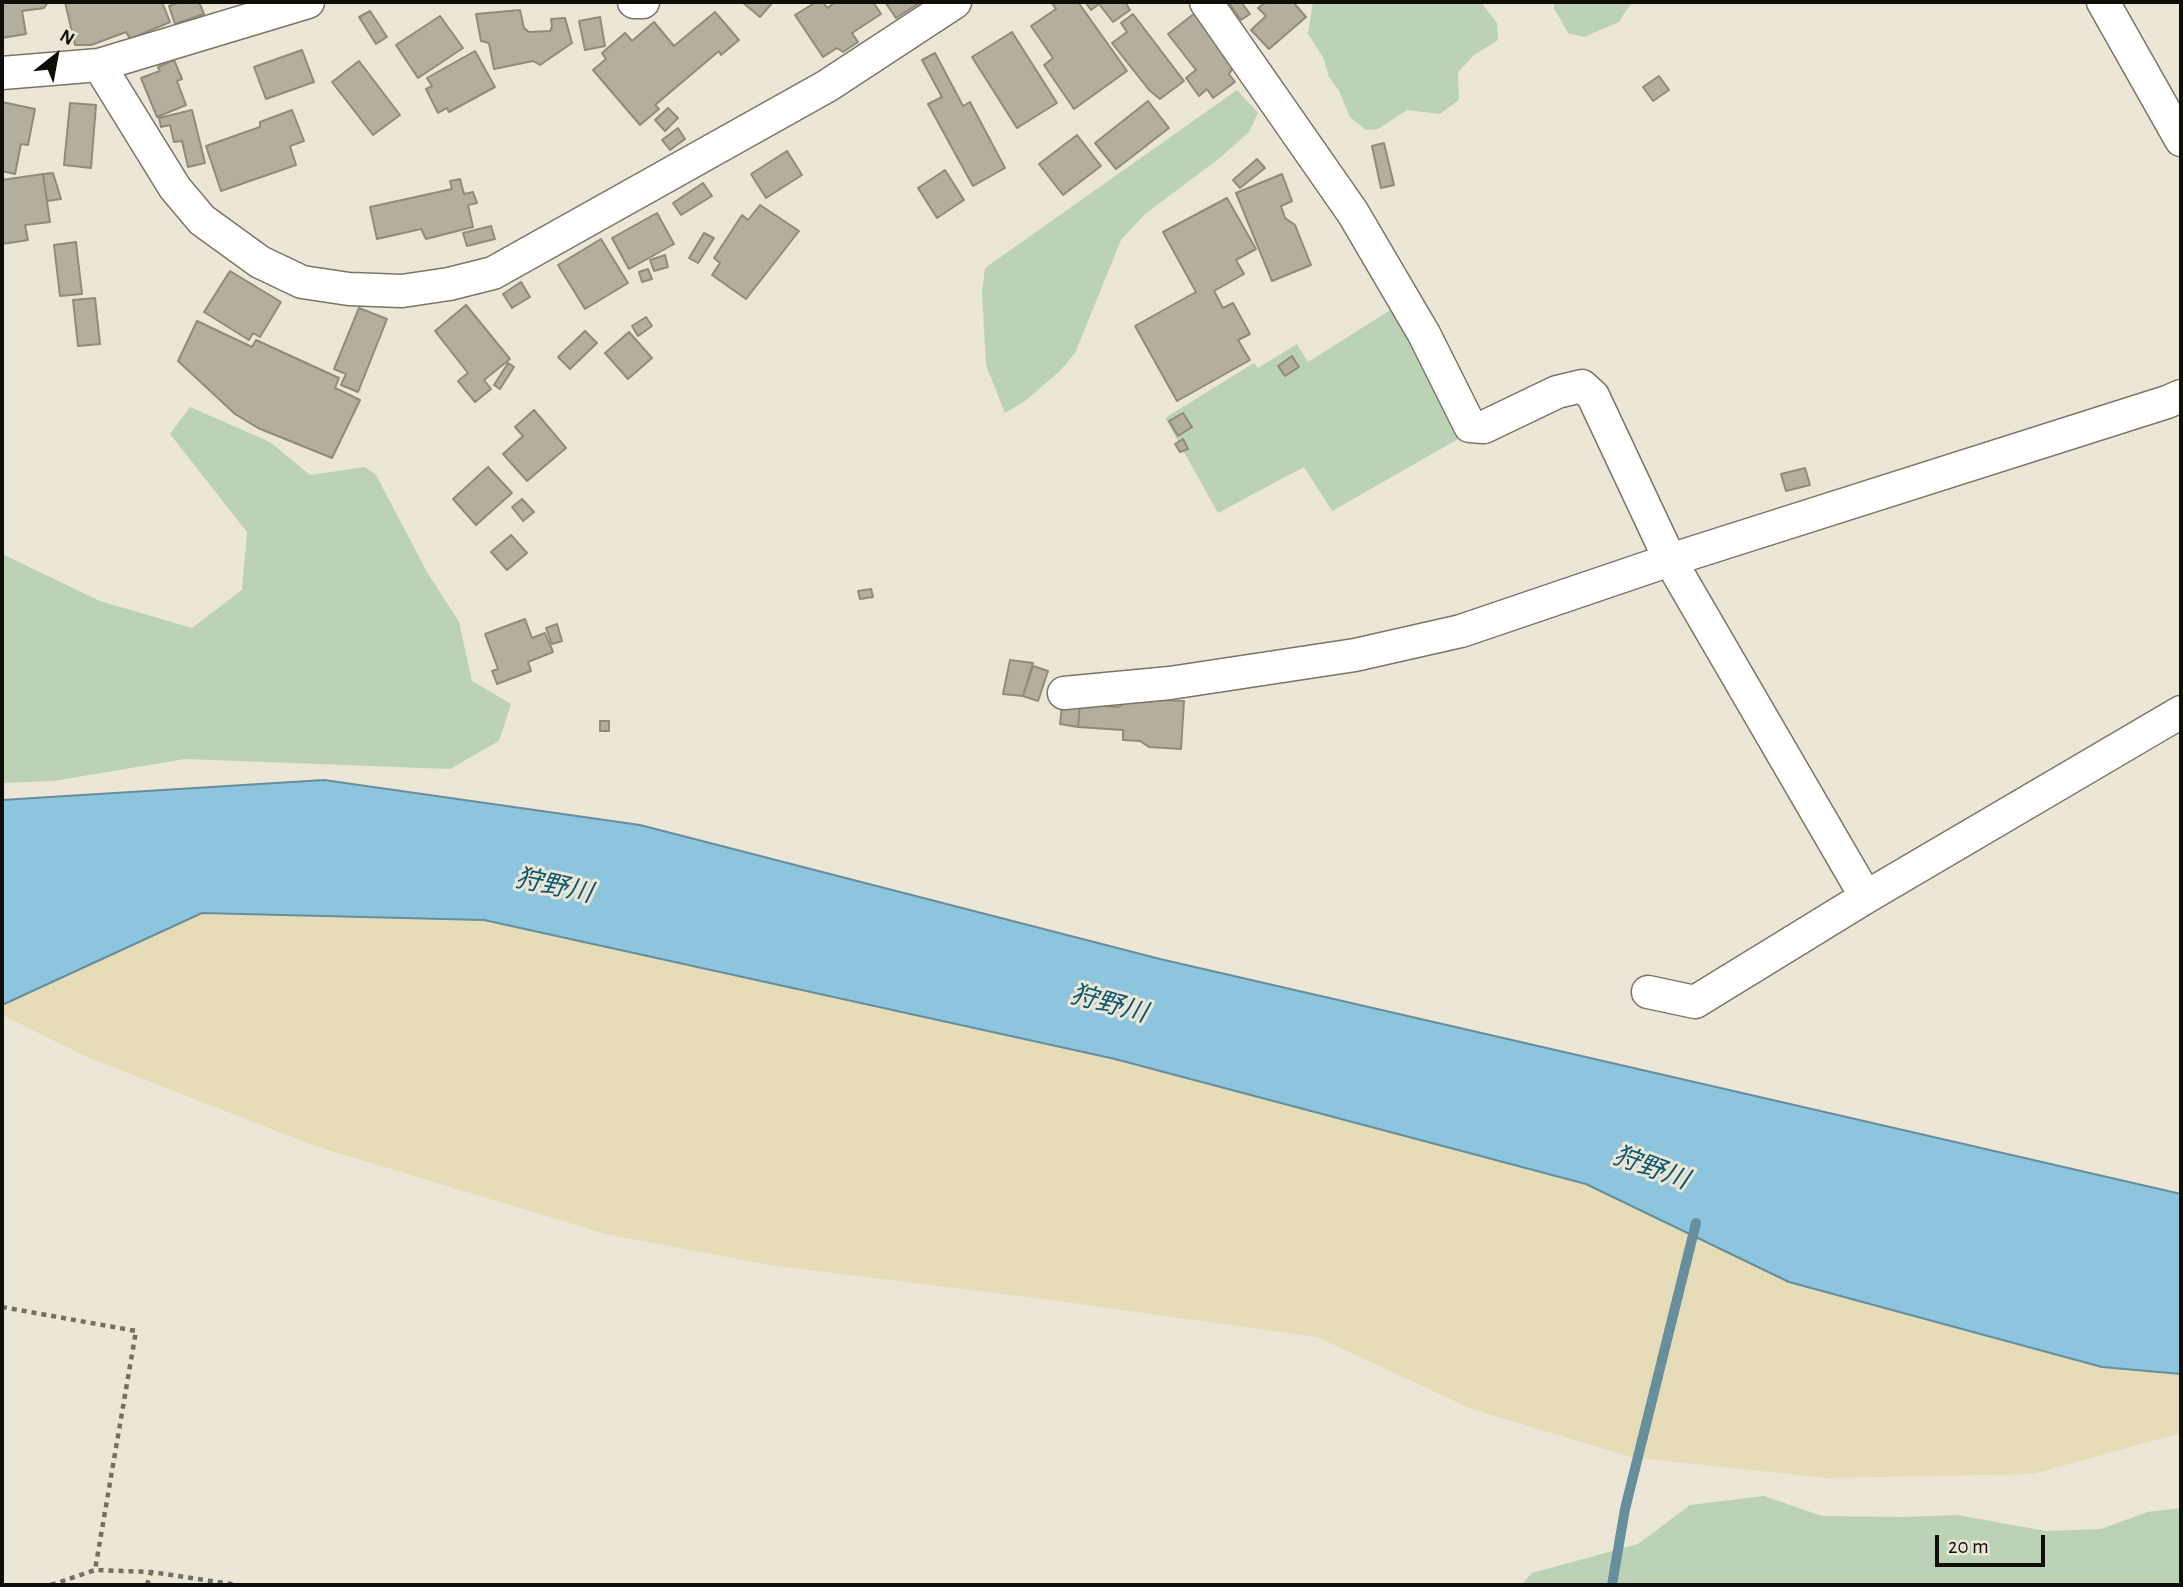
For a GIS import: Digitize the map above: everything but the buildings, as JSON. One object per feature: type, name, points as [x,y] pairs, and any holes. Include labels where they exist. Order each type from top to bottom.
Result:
[{"type":"street","points":[[634,2],[643,2]]},
{"type":"street","points":[[99,65],[175,188],[202,220],[260,262],[302,282],[349,289],[402,291],[449,284],[493,273],[827,86],[955,2]]},
{"type":"street","points":[[1206,2],[1353,213],[1424,334],[1470,426],[1485,427],[1557,392],[1583,386],[1593,396],[1670,560],[1866,897]]},
{"type":"street","points":[[2103,2],[2181,140]]},
{"type":"street","points":[[2,72],[99,65],[293,3]]},
{"type":"street","points":[[1063,693],[1170,683],[1355,655],[1461,631],[1670,560],[2154,407],[2181,396]]},
{"type":"street","points":[[1648,992],[1695,1002],[1866,897],[2181,712]]},
{"type":"path","points":[[2,1307],[136,1331],[95,1570]]},
{"type":"path","points":[[51,1585],[95,1570],[151,1572],[238,1585]]},
{"type":"path","points":[[148,1585],[151,1572]]},
{"type":"green space","points":[[1313,2],[1481,2],[1497,23],[1498,40],[1474,55],[1458,72],[1459,100],[1440,114],[1407,110],[1378,129],[1366,130],[1350,117],[1339,91],[1329,77],[1323,57],[1308,34]]},
{"type":"green space","points":[[1554,2],[1635,2],[1629,6],[1619,22],[1584,37],[1568,33],[1554,8]]},
{"type":"green space","points":[[1237,90],[1258,113],[1249,132],[1221,157],[1145,214],[1121,240],[1075,353],[1060,371],[1025,401],[1005,413],[986,365],[982,292],[985,268]]},
{"type":"green space","points":[[1392,309],[1465,435],[1332,511],[1304,467],[1218,513],[1165,418],[1254,363],[1258,368],[1297,344],[1308,362]]},
{"type":"green space","points":[[190,407],[270,442],[310,475],[365,467],[376,475],[427,572],[459,622],[472,681],[511,704],[499,741],[450,769],[185,759],[53,781],[2,783],[2,554],[100,601],[192,628],[242,590],[247,532],[170,434]]},
{"type":"green space","points":[[1764,1496],[1822,1516],[1957,1515],[2046,1531],[2101,1529],[2147,1512],[2181,1508],[2181,1585],[1521,1585],[1532,1573],[1638,1544],[1690,1505]]},
{"type":"sand","points":[[202,913],[484,920],[1115,1059],[1586,1184],[1789,1282],[2102,1367],[2181,1374],[2181,1433],[2033,1474],[1825,1478],[1631,1457],[1472,1409],[1317,1337],[769,1265],[606,1234],[315,1146],[87,1057],[2,1015],[2,1005]]},
{"type":"water","name":"狩野川","points":[[324,780],[640,825],[1160,959],[2181,1194],[2181,1374],[2102,1367],[1789,1282],[1586,1184],[1115,1059],[484,920],[202,913],[2,1005],[2,800]]},
{"type":"waterway","points":[[1612,1585],[1625,1509],[1696,1223]]}]
